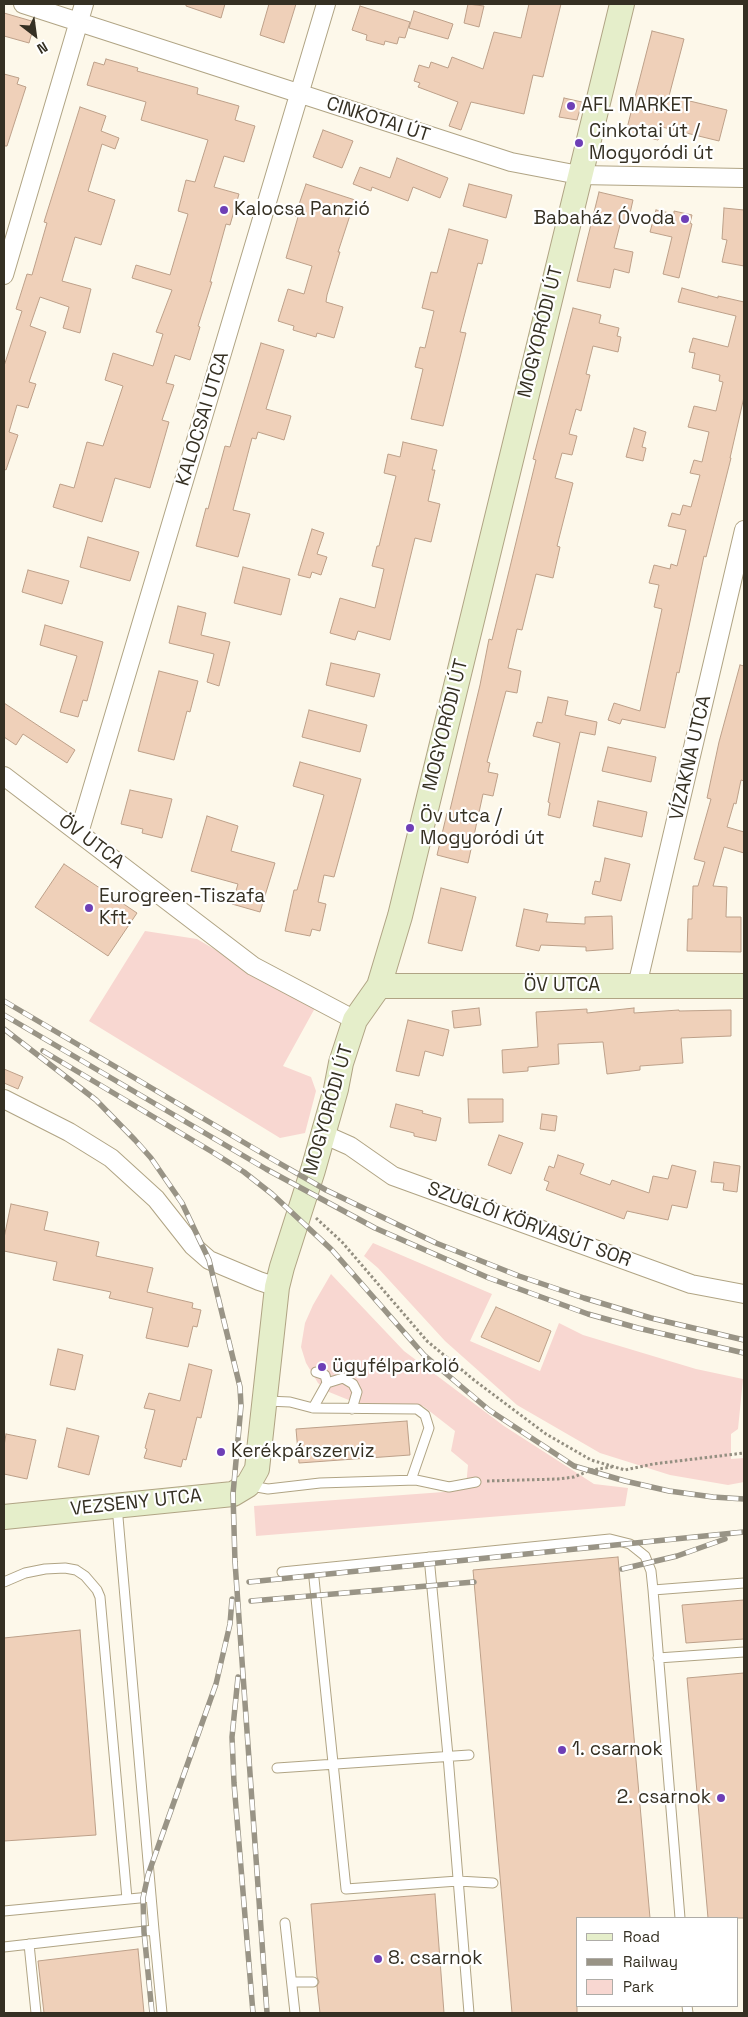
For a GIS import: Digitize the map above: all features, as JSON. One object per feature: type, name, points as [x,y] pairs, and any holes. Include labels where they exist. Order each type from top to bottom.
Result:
[{"type":"street","name":"CINKOTAI ÚT","points":[[23,4],[511,162],[579,175],[744,178]]},
{"type":"street","points":[[4,274],[84,4]]},
{"type":"street","name":"KALOCSAI UTCA","points":[[79,833],[326,4]]},
{"type":"street","name":"MOGYORÓDI ÚT","points":[[252,1477],[260,1450],[263,1401],[277,1287],[355,1020],[379,986],[400,916],[622,4]]},
{"type":"street","name":"VÍZAKNA UTCA","points":[[638,986],[744,530]]},
{"type":"street","name":"ÖV UTCA","points":[[4,776],[253,966],[355,1020]]},
{"type":"street","name":"ÖV UTCA","points":[[379,986],[744,986]]},
{"type":"street","points":[[4,1099],[70,1132],[118,1164],[156,1199],[193,1246],[209,1260],[277,1287]]},
{"type":"street","name":"SZUGLÓI KÖRVASÚT SOR","points":[[323,1134],[350,1146],[393,1176],[691,1284],[744,1294]]},
{"type":"street","name":"VEZSENY UTCA","points":[[4,1516],[234,1494],[252,1477]]},
{"type":"lane","points":[[316,1372],[325,1376],[327,1383]]},
{"type":"lane","points":[[313,1408],[327,1383],[343,1378],[353,1384],[357,1392],[352,1409]]},
{"type":"lane","points":[[263,1401],[290,1402],[313,1408],[417,1410],[425,1415],[429,1428],[411,1480]]},
{"type":"lane","points":[[252,1477],[268,1489],[320,1483],[411,1480],[449,1487],[476,1482]]},
{"type":"lane","points":[[116,1505],[162,2013]]},
{"type":"lane","points":[[282,1572],[610,1539],[630,1544],[645,1556],[651,1571],[653,1590],[680,1917]]},
{"type":"lane","points":[[429,1557],[448,1756],[469,2013]]},
{"type":"lane","points":[[4,1582],[25,1573],[65,1568],[76,1570],[86,1576],[92,1582],[100,1597],[127,1899]]},
{"type":"lane","points":[[313,1569],[346,1889],[458,1882],[493,1883]]},
{"type":"lane","points":[[653,1590],[744,1583]]},
{"type":"lane","points":[[658,1658],[744,1652]]},
{"type":"lane","points":[[277,1768],[469,1754]]},
{"type":"lane","points":[[4,1911],[150,1897]]},
{"type":"lane","points":[[285,1923],[295,2013]]},
{"type":"lane","points":[[4,1947],[154,1930]]},
{"type":"lane","points":[[29,1944],[36,2013]]},
{"type":"lane","points":[[292,1982],[313,1982]]},
{"type":"path","points":[[302,1205],[342,1242],[427,1341],[474,1380],[546,1434],[591,1460],[625,1470],[653,1464],[744,1453]]},
{"type":"path","points":[[476,1482],[498,1479],[558,1479],[574,1477],[591,1470],[615,1467]]},
{"type":"green space","points":[[145,931],[197,939],[315,1008],[283,1066],[311,1077],[316,1091],[305,1133],[280,1138],[89,1021]]},
{"type":"green space","points":[[373,1243],[492,1294],[470,1341],[540,1371],[559,1323],[583,1335],[696,1369],[743,1379],[738,1429],[731,1434],[731,1459],[744,1458],[744,1482],[728,1485],[670,1475],[600,1453],[517,1405],[445,1341],[378,1268],[364,1256]]},
{"type":"green space","points":[[331,1274],[404,1351],[504,1426],[594,1484],[628,1488],[625,1506],[256,1536],[254,1506],[457,1491],[466,1487],[468,1465],[451,1451],[455,1431],[423,1406],[366,1407],[329,1392],[318,1383],[306,1363],[301,1347],[305,1323]]},
{"type":"building","points":[[186,4],[225,4],[221,18],[186,6]]},
{"type":"building","points":[[269,4],[296,4],[284,43],[260,35]]},
{"type":"building","points":[[468,4],[484,6],[479,27],[464,23]]},
{"type":"building","points":[[529,4],[561,4],[543,77],[533,75],[524,114],[471,102],[461,130],[449,126],[458,102],[418,87],[420,83],[414,81],[419,65],[429,68],[431,62],[448,68],[452,57],[483,69],[494,32],[521,38]]},
{"type":"building","points":[[360,6],[410,22],[405,38],[399,37],[397,44],[385,41],[384,45],[366,40],[367,35],[352,30]]},
{"type":"building","points":[[414,11],[453,24],[448,39],[409,28]]},
{"type":"building","points":[[4,13],[35,22],[29,43],[4,36]]},
{"type":"building","points":[[652,31],[684,39],[669,96],[727,110],[719,141],[662,127],[658,140],[626,132]]},
{"type":"building","points":[[106,59],[138,68],[137,71],[198,88],[197,94],[239,106],[235,120],[255,126],[244,162],[224,156],[214,187],[239,194],[230,225],[226,224],[190,360],[175,355],[166,383],[174,385],[162,420],[169,422],[150,488],[115,478],[102,522],[53,507],[60,484],[74,488],[87,442],[103,446],[123,386],[105,380],[113,353],[153,366],[163,334],[156,332],[172,290],[132,278],[136,265],[170,275],[188,214],[178,211],[186,180],[195,182],[208,140],[141,120],[146,102],[87,85],[94,62],[104,65]]},
{"type":"building","points":[[4,74],[19,78],[17,84],[26,87],[7,146],[4,146]]},
{"type":"building","points":[[564,98],[582,102],[577,120],[559,117]]},
{"type":"building","points":[[80,107],[106,116],[101,131],[119,138],[115,149],[102,144],[88,191],[115,200],[101,245],[75,237],[62,281],[91,289],[80,333],[63,328],[69,307],[40,297],[30,326],[46,332],[29,382],[36,384],[28,408],[17,405],[9,432],[18,435],[6,470],[4,469],[4,366],[22,311],[16,309],[27,274],[32,275],[47,223],[44,222]]},
{"type":"building","points":[[323,130],[353,141],[342,168],[313,157]]},
{"type":"building","points":[[397,158],[448,178],[440,198],[413,187],[408,201],[372,187],[371,191],[353,184],[360,167],[390,178]]},
{"type":"building","points":[[306,184],[355,200],[338,252],[340,252],[327,295],[326,302],[343,307],[334,338],[317,333],[316,337],[293,330],[294,326],[278,321],[288,289],[304,294],[312,266],[286,258],[298,217],[295,216]]},
{"type":"building","points":[[469,184],[512,195],[506,218],[463,206]]},
{"type":"building","points":[[599,192],[633,200],[628,222],[621,221],[614,248],[633,252],[629,273],[614,269],[610,288],[577,281]]},
{"type":"building","points":[[724,208],[744,210],[744,266],[722,262],[727,240],[722,239]]},
{"type":"building","points":[[656,210],[692,215],[690,223],[692,224],[679,278],[663,274],[672,237],[650,232]]},
{"type":"building","points":[[449,229],[488,240],[482,264],[478,263],[460,332],[466,333],[443,426],[411,419],[423,369],[415,367],[420,347],[425,348],[434,311],[422,308],[431,272],[437,273]]},
{"type":"building","points":[[682,288],[718,298],[718,296],[744,302],[744,397],[731,458],[706,557],[704,556],[665,728],[622,719],[620,724],[608,720],[614,703],[640,711],[662,609],[654,607],[659,585],[649,583],[654,565],[670,569],[671,564],[677,566],[686,530],[668,526],[672,513],[680,515],[683,505],[691,507],[700,475],[690,473],[694,460],[702,462],[709,432],[688,427],[694,406],[716,411],[723,382],[719,381],[720,375],[692,368],[695,353],[689,352],[693,338],[728,347],[736,316],[678,302]]},
{"type":"building","points":[[573,308],[601,315],[599,323],[619,328],[617,336],[621,337],[618,352],[593,346],[586,374],[590,375],[581,411],[576,409],[569,434],[577,436],[572,455],[562,453],[555,478],[573,483],[557,546],[560,547],[553,578],[536,574],[522,630],[517,629],[508,668],[521,671],[517,693],[506,691],[487,762],[490,763],[488,772],[498,774],[493,796],[483,794],[468,863],[437,855],[447,813],[449,814],[489,639],[492,640],[536,460],[533,459]]},
{"type":"building","points":[[261,343],[284,350],[266,409],[291,416],[284,440],[258,432],[256,439],[252,438],[233,510],[250,514],[238,557],[196,546],[225,446],[230,447]]},
{"type":"building","points":[[634,428],[646,432],[642,447],[646,448],[643,461],[626,457]]},
{"type":"building","points":[[403,442],[437,450],[432,470],[435,470],[428,501],[440,504],[431,542],[415,538],[390,640],[358,631],[355,640],[330,633],[340,598],[375,608],[384,569],[372,566],[377,546],[379,546],[396,476],[384,473],[388,454],[400,457]]},
{"type":"building","points":[[312,529],[324,533],[317,554],[327,557],[321,575],[312,572],[310,578],[298,575]]},
{"type":"building","points":[[88,537],[139,552],[130,581],[80,567]]},
{"type":"building","points":[[243,567],[290,579],[281,615],[234,603]]},
{"type":"building","points":[[28,570],[69,581],[62,604],[22,592]]},
{"type":"building","points":[[178,606],[206,613],[201,635],[230,642],[219,686],[207,682],[214,654],[169,643]]},
{"type":"building","points":[[45,625],[103,642],[87,701],[83,700],[78,717],[60,712],[77,656],[40,645]]},
{"type":"building","points":[[331,663],[380,674],[374,697],[326,685]]},
{"type":"building","points":[[740,665],[744,666],[744,781],[741,780],[736,804],[734,803],[727,827],[744,832],[744,853],[724,847],[713,886],[727,887],[726,917],[741,917],[741,952],[687,951],[688,919],[692,919],[693,886],[698,886],[705,862],[694,859],[711,799],[707,798],[719,742]]},
{"type":"building","points":[[159,671],[198,681],[190,712],[187,711],[174,760],[138,751]]},
{"type":"building","points":[[548,697],[568,701],[565,715],[597,722],[595,735],[580,732],[560,818],[548,815],[550,803],[548,802],[560,743],[533,736],[537,722],[542,723]]},
{"type":"building","points":[[4,703],[75,750],[67,763],[23,734],[16,745],[4,737]]},
{"type":"building","points":[[309,710],[367,725],[360,752],[302,737]]},
{"type":"building","points":[[608,747],[656,757],[651,782],[602,771]]},
{"type":"building","points":[[300,762],[361,779],[334,877],[324,875],[318,902],[326,904],[320,931],[312,929],[310,936],[285,931],[294,890],[297,890],[324,795],[293,786]]},
{"type":"building","points":[[130,790],[172,799],[162,838],[142,833],[143,829],[121,824]]},
{"type":"building","points":[[598,801],[647,812],[642,837],[593,826]]},
{"type":"building","points":[[207,816],[238,826],[231,851],[275,863],[260,912],[232,904],[238,884],[191,871]]},
{"type":"building","points":[[605,858],[630,864],[621,901],[592,894],[595,881],[600,882]]},
{"type":"building","points":[[64,864],[137,913],[108,956],[35,907]]},
{"type":"building","points":[[441,888],[476,897],[462,951],[428,943]]},
{"type":"building","points":[[524,909],[548,914],[546,922],[585,924],[585,917],[612,916],[613,949],[586,951],[586,947],[541,945],[539,951],[516,946]]},
{"type":"building","points":[[479,1008],[481,1025],[454,1028],[452,1011]]},
{"type":"building","points":[[634,1008],[634,1013],[679,1010],[731,1010],[731,1036],[681,1038],[683,1063],[640,1066],[640,1070],[607,1074],[603,1042],[558,1044],[559,1064],[528,1067],[528,1071],[503,1073],[502,1050],[538,1047],[536,1012],[587,1009],[587,1013]]},
{"type":"building","points":[[408,1020],[449,1030],[443,1056],[425,1051],[419,1076],[396,1071]]},
{"type":"building","points":[[4,1069],[23,1077],[18,1089],[4,1083]]},
{"type":"building","points":[[468,1099],[503,1099],[503,1122],[469,1123]]},
{"type":"building","points":[[396,1104],[441,1118],[436,1141],[414,1136],[414,1133],[390,1127]]},
{"type":"building","points":[[542,1114],[557,1116],[555,1131],[540,1129]]},
{"type":"building","points":[[499,1135],[523,1143],[511,1174],[488,1165]]},
{"type":"building","points":[[558,1155],[584,1164],[580,1174],[610,1185],[612,1180],[649,1193],[653,1176],[668,1179],[672,1165],[696,1171],[687,1208],[672,1205],[668,1220],[627,1211],[624,1219],[546,1190],[549,1182],[544,1180],[549,1166],[554,1168]]},
{"type":"building","points":[[714,1162],[740,1166],[737,1192],[723,1190],[724,1183],[711,1182]]},
{"type":"building","points":[[11,1204],[48,1212],[44,1230],[99,1242],[96,1256],[153,1268],[147,1292],[193,1303],[192,1308],[201,1310],[197,1327],[193,1326],[188,1347],[146,1338],[153,1308],[109,1298],[111,1292],[53,1280],[57,1262],[4,1251],[4,1238]]},
{"type":"building","points":[[496,1307],[551,1331],[539,1362],[481,1337]]},
{"type":"building","points":[[58,1349],[83,1355],[75,1390],[50,1385]]},
{"type":"building","points":[[189,1364],[212,1370],[201,1418],[197,1417],[186,1460],[183,1459],[181,1467],[144,1458],[155,1410],[144,1408],[149,1393],[180,1401]]},
{"type":"building","points":[[407,1421],[410,1455],[299,1463],[296,1429]]},
{"type":"building","points":[[67,1428],[99,1436],[89,1475],[58,1467]]},
{"type":"building","points":[[6,1434],[36,1440],[27,1479],[4,1474]]},
{"type":"building","name":"1. csarnok","points":[[618,1557],[650,1917],[576,1917],[577,2013],[512,2013],[473,1570]]},
{"type":"building","points":[[744,1600],[744,1639],[686,1643],[682,1605]]},
{"type":"building","points":[[80,1630],[96,1835],[4,1841],[4,1638]]},
{"type":"building","name":"2. csarnok","points":[[744,1673],[744,1918],[708,1917],[687,1678]]},
{"type":"building","name":"8. csarnok","points":[[435,1894],[444,2013],[320,2013],[317,1986],[319,1982],[311,1904]]},
{"type":"building","points":[[138,1949],[144,2013],[44,2013],[38,1961]]},
{"type":"railway","points":[[4,1001],[326,1190],[436,1243],[519,1276],[584,1298],[651,1318],[744,1340]]},
{"type":"railway","points":[[4,1015],[266,1169],[375,1228],[489,1278],[588,1314],[744,1353]]},
{"type":"railway","points":[[4,1029],[96,1100],[151,1158],[182,1203],[209,1260],[240,1387],[241,1406],[233,1494],[235,1562],[267,2013]]},
{"type":"railway","points":[[43,1051],[244,1172],[272,1194],[332,1250],[424,1355],[489,1410],[574,1466],[625,1481],[669,1491],[744,1499]]},
{"type":"railway","points":[[249,1582],[744,1532]]},
{"type":"railway","points":[[622,1569],[677,1556],[725,1539]]},
{"type":"railway","points":[[251,1601],[474,1582]]},
{"type":"railway","points":[[152,2013],[144,1932],[143,1898],[148,1875],[216,1684],[230,1624],[232,1599]]},
{"type":"railway","points":[[238,1677],[232,1737],[234,1783],[253,2013]]},
{"type":"place","name":"AFL MARKET","points":[[571,106]]},
{"type":"place","name":"Cinkotai út / Mogyoródi út","points":[[579,143]]},
{"type":"place","name":"Kalocsa Panzió","points":[[224,210]]},
{"type":"place","name":"Babaház Óvoda","points":[[685,219]]},
{"type":"place","name":"Öv utca / Mogyoródi út","points":[[410,828]]},
{"type":"place","name":"Eurogreen-Tiszafa Kft.","points":[[89,908]]},
{"type":"place","name":"ügyfélparkoló","points":[[322,1367]]},
{"type":"place","name":"Kerékpárszerviz","points":[[221,1452]]},
{"type":"place","name":"1. csarnok","points":[[562,1750]]},
{"type":"place","name":"2. csarnok","points":[[721,1798]]},
{"type":"place","name":"8. csarnok","points":[[378,1959]]}]
